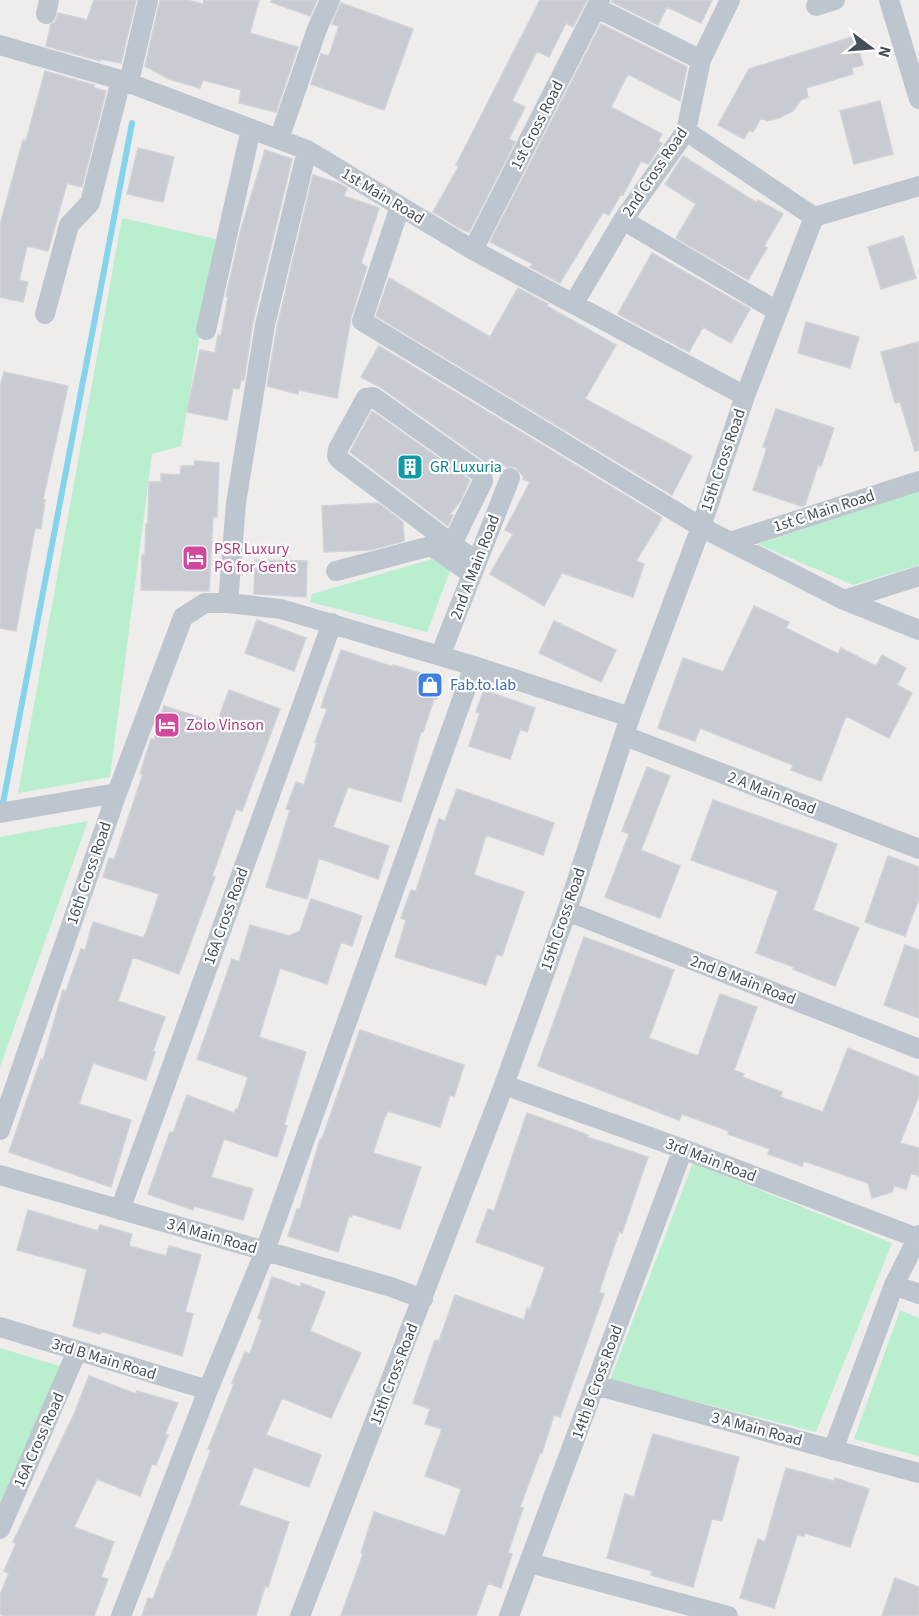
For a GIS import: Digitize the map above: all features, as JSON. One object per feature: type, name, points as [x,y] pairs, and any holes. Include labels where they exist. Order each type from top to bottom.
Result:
[{"type":"street","points":[[45,314],[69,225],[90,203],[148,0]]},
{"type":"street","points":[[279,139],[317,28],[330,0]]},
{"type":"street","name":"2nd Cross Road","points":[[574,303],[623,220],[686,131],[701,60],[730,0]]},
{"type":"street","points":[[889,0],[919,99]]},
{"type":"street","points":[[598,4],[701,60]]},
{"type":"street","name":"1st Cross Road","points":[[473,250],[598,4]]},
{"type":"street","name":"1st Main Road","points":[[0,45],[125,81],[307,150],[473,250],[745,396]]},
{"type":"street","points":[[206,330],[251,129]]},
{"type":"street","points":[[686,131],[814,217],[919,186]]},
{"type":"street","points":[[307,150],[265,325],[236,503],[228,603],[281,609],[332,623],[630,717]]},
{"type":"street","points":[[400,206],[362,321],[701,527],[844,600],[919,630]]},
{"type":"street","name":"15th Cross Road","points":[[300,1616],[504,1085],[567,911],[630,717],[701,527],[745,396],[814,217]]},
{"type":"street","points":[[623,220],[777,311]]},
{"type":"street","points":[[452,544],[484,477],[373,397],[366,398],[338,448],[337,456],[452,544],[475,568]]},
{"type":"street","name":"2nd A Main Road","points":[[440,656],[510,478]]},
{"type":"street","name":"1st C Main Road","points":[[730,542],[919,481]]},
{"type":"street","points":[[336,572],[431,546],[475,568]]},
{"type":"street","points":[[844,600],[919,576]]},
{"type":"street","name":"16th Cross Road","points":[[0,1130],[117,793],[183,617],[205,603],[228,603]]},
{"type":"street","name":"16A Cross Road","points":[[120,1210],[332,623]]},
{"type":"street","points":[[121,1616],[208,1390],[265,1251],[474,666]]},
{"type":"street","name":"2 A Main Road","points":[[625,736],[919,849]]},
{"type":"street","points":[[0,813],[117,793]]},
{"type":"street","name":"2nd B Main Road","points":[[567,911],[919,1049]]},
{"type":"street","name":"3rd Main Road","points":[[504,1085],[918,1237]]},
{"type":"street","name":"14th B Cross Road","points":[[509,1616],[683,1149]]},
{"type":"street","name":"3 A Main Road","points":[[0,1175],[391,1287],[423,1299]]},
{"type":"street","points":[[833,1450],[894,1284],[918,1237]]},
{"type":"street","points":[[894,1284],[919,1294]]},
{"type":"street","name":"3rd B Main Road","points":[[0,1327],[208,1390]]},
{"type":"street","name":"16A Cross Road","points":[[0,1529],[78,1351]]},
{"type":"street","name":"3 A Main Road","points":[[596,1385],[919,1473]]},
{"type":"street","points":[[530,1563],[728,1616]]},
{"type":"green space","points":[[122,218],[216,239],[181,446],[152,454],[110,777],[18,793]]},
{"type":"green space","points":[[919,491],[919,565],[853,585],[758,544]]},
{"type":"green space","points":[[432,559],[450,571],[427,632],[310,602],[312,594]]},
{"type":"green space","points":[[88,821],[0,1067],[0,837]]},
{"type":"green space","points":[[693,1163],[892,1243],[816,1432],[610,1380]]},
{"type":"green space","points":[[900,1310],[919,1318],[919,1456],[854,1439]]},
{"type":"green space","points":[[0,1348],[63,1367],[0,1511]]},
{"type":"building","points":[[94,0],[136,0],[121,63],[100,59],[100,61],[46,46],[51,24],[55,22],[58,13],[87,20]]},
{"type":"building","points":[[160,0],[187,0],[203,4],[204,0],[259,0],[250,33],[298,47],[276,112],[239,103],[241,90],[203,80],[200,88],[169,79],[145,66]]},
{"type":"building","points":[[272,0],[317,0],[310,16],[271,2]]},
{"type":"building","points":[[540,0],[587,0],[573,27],[566,23],[549,57],[537,51],[512,101],[525,107],[509,139],[515,142],[469,232],[433,212],[459,166],[456,165]]},
{"type":"building","points":[[612,0],[712,0],[701,23],[667,7],[658,25]]},
{"type":"building","points":[[341,3],[413,29],[384,110],[311,84],[321,54],[329,56],[339,26],[332,24]]},
{"type":"building","points":[[601,24],[687,67],[680,101],[628,74],[611,107],[662,134],[658,141],[662,144],[648,164],[641,161],[623,195],[621,194],[609,215],[603,212],[560,283],[530,267],[533,264],[490,242]]},
{"type":"building","points":[[855,36],[863,65],[852,68],[853,74],[806,88],[808,97],[801,100],[793,111],[767,121],[761,118],[753,132],[749,130],[744,139],[718,125],[749,69]]},
{"type":"building","points":[[45,71],[94,85],[94,88],[106,91],[82,187],[67,183],[48,251],[27,246],[19,280],[28,282],[23,302],[0,297],[0,225]]},
{"type":"building","points":[[880,101],[893,154],[854,164],[840,111]]},
{"type":"building","points":[[138,148],[174,157],[163,202],[127,194]]},
{"type":"building","points":[[265,150],[292,159],[253,322],[244,380],[241,380],[239,389],[233,388],[227,420],[187,412],[200,350],[215,353],[218,335],[221,336],[228,297],[226,296],[241,229]]},
{"type":"building","points":[[683,156],[757,203],[758,200],[783,214],[748,280],[676,238],[696,204],[665,184]]},
{"type":"building","points":[[313,175],[347,188],[344,196],[379,208],[361,263],[367,267],[351,317],[337,398],[299,390],[298,394],[267,386],[277,327]]},
{"type":"building","points":[[903,236],[916,278],[881,289],[868,247]]},
{"type":"building","points":[[652,253],[750,309],[731,343],[703,327],[689,352],[618,314]]},
{"type":"building","points":[[389,278],[490,337],[518,288],[616,345],[585,399],[692,456],[672,495],[376,316]]},
{"type":"building","points":[[806,322],[859,337],[850,368],[798,353]]},
{"type":"building","points":[[919,342],[919,450],[915,451],[900,402],[895,403],[881,352]]},
{"type":"building","points":[[379,346],[661,517],[636,561],[644,564],[633,597],[562,573],[544,606],[490,574],[513,534],[505,530],[530,482],[523,479],[524,477],[515,467],[507,467],[490,457],[487,463],[380,387],[361,377]]},
{"type":"building","points":[[4,372],[68,386],[43,499],[45,500],[41,529],[35,528],[16,631],[0,628],[0,387]]},
{"type":"building","points":[[776,409],[834,428],[821,466],[818,465],[805,505],[801,506],[753,490],[767,448],[763,447]]},
{"type":"building","name":"GR Luxuria","points":[[372,411],[470,480],[461,500],[450,514],[453,515],[448,526],[350,452]]},
{"type":"building","points":[[195,461],[219,463],[217,517],[213,517],[209,591],[141,590],[142,555],[145,555],[146,524],[148,524],[149,482],[161,482],[161,474],[180,475],[181,466],[194,466]]},
{"type":"building","points":[[378,503],[403,522],[404,541],[370,550],[324,552],[322,506]]},
{"type":"building","points":[[255,560],[307,561],[306,597],[254,594]]},
{"type":"building","points":[[754,606],[789,622],[786,628],[838,654],[841,648],[876,666],[882,655],[906,668],[897,685],[912,693],[889,738],[846,716],[821,781],[791,770],[793,765],[700,728],[695,741],[658,728],[683,658],[723,672]]},
{"type":"building","points":[[257,620],[306,638],[294,671],[245,653]]},
{"type":"building","points":[[554,621],[616,650],[601,682],[539,653]]},
{"type":"building","points":[[341,650],[443,680],[437,699],[434,699],[423,732],[421,732],[401,802],[348,787],[333,827],[389,846],[378,879],[319,858],[307,899],[266,887],[290,810],[286,809],[296,782],[304,785],[317,743],[315,742],[327,709],[321,707]]},
{"type":"building","points":[[229,690],[280,709],[242,811],[236,809],[212,876],[215,877],[179,974],[133,957],[118,1001],[165,1017],[146,1080],[93,1063],[79,1104],[131,1120],[111,1187],[9,1152],[41,1059],[43,1060],[63,990],[66,991],[81,949],[85,950],[93,922],[143,938],[146,933],[159,894],[103,877],[109,858],[114,860],[143,774],[140,774],[151,739],[154,740],[164,706],[217,723]]},
{"type":"building","points":[[484,690],[535,708],[527,732],[520,729],[510,759],[469,746],[480,713],[476,712]]},
{"type":"building","points":[[647,767],[670,776],[641,850],[680,866],[660,918],[605,897],[629,834],[622,831]]},
{"type":"building","points":[[457,789],[554,823],[543,855],[486,835],[474,875],[524,892],[502,956],[497,954],[486,985],[395,957],[406,920],[401,918],[411,890],[416,891],[439,819],[445,821]]},
{"type":"building","points":[[713,800],[837,844],[813,910],[859,928],[835,986],[756,953],[778,891],[691,860]]},
{"type":"building","points":[[888,856],[919,867],[919,898],[905,936],[865,922]]},
{"type":"building","points":[[311,899],[362,916],[352,946],[341,942],[327,984],[280,968],[259,1037],[306,1052],[277,1157],[224,1139],[211,1177],[253,1189],[243,1220],[194,1206],[193,1210],[148,1194],[170,1132],[173,1133],[187,1095],[234,1113],[238,1109],[248,1077],[197,1059],[232,959],[239,962],[250,925],[289,936],[300,931]]},
{"type":"building","points":[[584,937],[674,970],[649,1038],[698,1056],[720,994],[757,1007],[734,1070],[744,1074],[742,1077],[782,1092],[780,1097],[823,1112],[848,1048],[919,1077],[919,1095],[900,1143],[919,1148],[919,1176],[911,1173],[906,1189],[894,1186],[892,1192],[872,1198],[868,1183],[804,1161],[802,1166],[768,1154],[770,1149],[728,1134],[729,1131],[682,1114],[679,1120],[538,1066]]},
{"type":"building","points":[[905,945],[919,950],[919,1018],[884,1005]]},
{"type":"building","points":[[360,1030],[464,1065],[454,1097],[450,1095],[440,1127],[388,1111],[385,1116],[373,1153],[421,1167],[400,1229],[352,1214],[352,1217],[349,1216],[338,1252],[288,1236],[297,1209],[300,1209],[320,1139],[322,1139]]},
{"type":"building","points":[[527,1113],[588,1135],[587,1137],[648,1157],[622,1233],[619,1232],[599,1292],[604,1294],[560,1417],[554,1415],[542,1453],[540,1453],[520,1507],[523,1508],[508,1553],[512,1554],[501,1588],[488,1583],[476,1616],[341,1616],[363,1554],[361,1553],[374,1512],[445,1536],[447,1532],[461,1489],[425,1476],[442,1429],[425,1424],[430,1409],[413,1403],[435,1340],[439,1341],[455,1295],[524,1320],[527,1308],[530,1309],[545,1267],[476,1242],[488,1209],[494,1211]]},
{"type":"building","points":[[28,1210],[98,1231],[100,1225],[132,1234],[129,1246],[166,1256],[169,1246],[201,1255],[185,1312],[193,1314],[182,1356],[100,1331],[100,1334],[73,1326],[87,1269],[17,1250]]},
{"type":"building","points":[[272,1277],[300,1287],[301,1283],[325,1292],[310,1331],[361,1353],[331,1418],[282,1398],[266,1435],[321,1455],[309,1487],[254,1467],[239,1505],[289,1522],[256,1616],[142,1616],[148,1598],[153,1599],[167,1561],[169,1561],[211,1450],[208,1449],[234,1384],[232,1383],[245,1352],[250,1354],[262,1320],[258,1318]]},
{"type":"building","points":[[89,1376],[136,1394],[137,1391],[178,1403],[165,1434],[168,1435],[156,1465],[152,1464],[140,1496],[97,1479],[74,1527],[114,1542],[101,1577],[108,1579],[94,1616],[6,1616],[0,1614],[0,1595],[9,1573],[4,1571],[16,1544],[13,1542],[75,1412]]},
{"type":"building","points":[[653,1434],[739,1457],[722,1521],[712,1519],[693,1587],[651,1575],[652,1571],[607,1558],[625,1494],[634,1497]]},
{"type":"building","points":[[786,1468],[834,1481],[835,1478],[869,1489],[850,1547],[805,1533],[804,1536],[797,1535],[774,1608],[740,1598],[758,1539],[765,1542]]},
{"type":"building","points":[[895,1578],[919,1587],[919,1616],[882,1616]]},
{"type":"waterway","points":[[0,804],[3,803],[132,123]]},
{"type":"place","name":"GR Luxuria","points":[[410,467]]},
{"type":"place","name":"PSR Luxury PG for Gents","points":[[195,558]]},
{"type":"place","name":"Fab.to.lab","points":[[430,685]]},
{"type":"place","name":"Zolo Vinson","points":[[167,725]]}]
